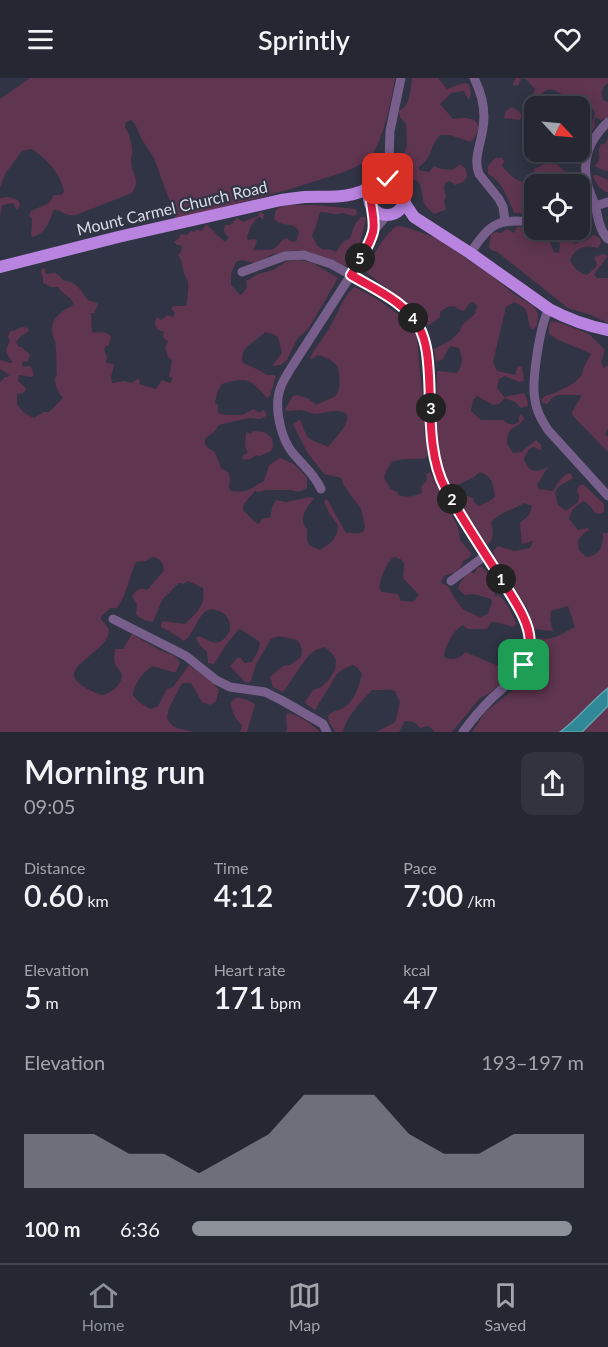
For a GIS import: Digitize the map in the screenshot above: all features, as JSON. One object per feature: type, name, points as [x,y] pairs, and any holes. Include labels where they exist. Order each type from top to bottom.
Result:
[{"type":"main road","points":[[390,214],[398,212],[404,202],[404,192],[398,183],[388,179],[378,183],[370,197],[371,205],[381,214],[414,217]]},
{"type":"main road","name":"Mount Carmel Church Road","points":[[2,265],[280,200],[353,195],[378,183]]},
{"type":"main road","name":"Mount Carmel Church Road","points":[[353,195],[366,199],[371,205]]},
{"type":"main road","points":[[404,202],[414,217],[549,309],[590,327],[608,330]]},
{"type":"street","points":[[398,183],[389,162],[390,131],[401,78]]},
{"type":"street","points":[[474,78],[483,100],[484,119],[476,162],[477,169],[499,200],[505,221]]},
{"type":"street","points":[[590,143],[608,122]]},
{"type":"street","points":[[378,183],[389,162]]},
{"type":"street","points":[[586,162],[588,187],[604,235],[608,239]]},
{"type":"street","points":[[590,208],[608,202]]},
{"type":"street","points":[[371,205],[374,215],[373,232]]},
{"type":"street","points":[[321,489],[315,477],[291,451],[278,414],[278,398],[282,383],[351,275],[373,232],[390,214]]},
{"type":"street","points":[[470,253],[489,230],[505,221],[524,222]]},
{"type":"street","points":[[242,272],[285,256],[304,255],[331,264],[398,304],[411,315],[419,328],[426,348],[433,437],[437,465],[444,486],[529,632],[529,649],[524,665],[463,732]]},
{"type":"street","points":[[549,309],[543,324],[537,362],[534,392],[536,407],[548,430],[608,496]]},
{"type":"street","points":[[451,581],[486,555]]},
{"type":"street","points":[[113,619],[186,656],[216,680],[230,687],[265,692],[283,701],[323,724],[327,732]]},
{"type":"shaded area","points":[[30,78],[395,78],[383,131],[375,150],[371,156],[354,168],[286,190],[176,219],[154,158],[135,124],[131,120],[126,122],[125,127],[132,147],[131,165],[136,179],[132,193],[76,215],[54,210],[44,230],[33,237],[31,236],[32,219],[29,216],[31,211],[49,203],[54,195],[61,195],[64,192],[57,173],[43,157],[32,149],[22,151],[5,174],[0,188],[0,99]]},
{"type":"shaded area","points":[[412,78],[438,78],[447,89],[469,84],[471,94],[469,99],[464,91],[451,93],[440,104],[453,119],[472,119],[478,125],[476,135],[471,142],[450,135],[440,135],[427,159],[419,167],[419,170],[429,172],[434,166],[453,170],[460,164],[466,169],[467,177],[463,182],[455,185],[450,181],[445,183],[446,208],[434,214],[424,203],[418,182],[409,181],[404,167],[407,145],[406,124],[400,117],[399,111],[408,101]]},
{"type":"shaded area","points":[[516,78],[522,78],[518,85],[514,86],[513,84]]},
{"type":"shaded area","points":[[522,78],[608,78],[608,83],[604,86],[602,93],[603,100],[608,102],[608,117],[601,120],[595,117],[595,127],[590,134],[590,125],[595,113],[590,107],[590,96],[563,96],[547,90],[540,96],[533,96],[535,89],[526,79]]},
{"type":"shaded area","points":[[512,107],[520,112],[522,117],[519,120],[504,118],[506,111]]},
{"type":"shaded area","points":[[608,138],[608,171],[595,166],[599,161],[601,144],[605,144]]},
{"type":"shaded area","points":[[495,158],[502,158],[504,161],[502,166],[512,177],[524,182],[524,214],[514,213],[501,186],[488,174],[488,166]]},
{"type":"shaded area","points":[[546,163],[556,164],[570,173],[576,174],[533,174],[534,169]]},
{"type":"shaded area","points":[[594,175],[608,180],[608,192],[599,187]]},
{"type":"shaded area","points":[[8,197],[18,200],[20,205],[17,210],[13,203],[2,205],[0,218],[0,198]]},
{"type":"shaded area","points":[[315,205],[356,209],[357,214],[353,216],[320,212],[312,236],[323,250],[329,249],[336,252],[342,243],[350,238],[355,224],[361,217],[364,217],[366,219],[357,253],[353,261],[344,266],[310,252],[297,250],[271,255],[255,263],[242,260],[236,262],[231,274],[231,285],[240,295],[247,287],[246,281],[258,274],[273,270],[285,262],[298,260],[311,262],[338,278],[309,328],[297,339],[287,360],[281,365],[272,366],[282,353],[278,337],[273,334],[265,332],[245,349],[242,357],[243,363],[267,375],[276,376],[270,396],[267,398],[252,383],[243,380],[222,384],[217,393],[215,403],[218,405],[218,413],[242,415],[254,409],[259,413],[264,410],[266,416],[261,419],[248,418],[219,425],[205,438],[205,444],[215,452],[221,468],[228,472],[231,491],[245,491],[264,481],[269,465],[280,458],[294,464],[307,478],[307,488],[298,492],[291,490],[255,491],[243,510],[256,523],[259,524],[262,519],[270,518],[276,500],[286,502],[310,497],[314,498],[303,517],[309,545],[320,550],[337,534],[338,525],[324,501],[327,499],[346,533],[362,532],[365,527],[361,509],[344,486],[341,478],[324,474],[307,452],[293,424],[300,420],[305,432],[312,440],[328,447],[345,425],[347,415],[334,411],[315,414],[285,409],[293,396],[309,399],[316,405],[337,394],[340,382],[338,367],[327,358],[318,355],[310,358],[354,287],[377,299],[406,320],[417,337],[425,415],[424,432],[430,454],[424,459],[393,461],[384,478],[391,489],[399,495],[410,496],[422,493],[421,487],[427,480],[426,474],[430,472],[458,527],[460,540],[471,553],[459,569],[445,575],[441,582],[448,586],[462,608],[480,617],[488,614],[491,599],[474,594],[465,595],[458,589],[471,570],[474,574],[478,567],[482,567],[492,579],[495,596],[498,595],[504,601],[516,624],[513,627],[491,622],[487,629],[468,629],[463,625],[450,639],[444,657],[456,659],[465,652],[496,665],[514,665],[514,669],[490,693],[480,698],[452,732],[435,732],[429,726],[420,728],[414,722],[405,721],[399,732],[376,732],[394,723],[400,702],[395,691],[372,690],[351,714],[343,732],[335,732],[328,716],[346,707],[353,699],[362,674],[357,667],[353,665],[337,674],[315,710],[305,702],[313,690],[328,681],[335,670],[336,660],[325,647],[307,657],[283,692],[273,687],[270,677],[283,666],[290,665],[301,657],[302,650],[297,640],[279,636],[271,639],[248,683],[230,666],[237,658],[241,658],[244,663],[252,662],[260,642],[242,630],[239,629],[214,664],[208,663],[207,652],[196,638],[199,636],[216,642],[223,640],[230,631],[225,614],[215,610],[205,612],[183,641],[161,627],[163,621],[185,624],[202,604],[203,588],[188,581],[183,584],[179,583],[162,600],[153,622],[144,620],[136,614],[137,604],[132,596],[138,590],[147,590],[164,570],[160,560],[152,557],[146,561],[136,562],[117,608],[110,608],[101,617],[109,629],[106,639],[75,671],[75,678],[83,686],[102,695],[115,689],[122,676],[114,662],[115,649],[123,649],[132,634],[159,650],[175,656],[180,663],[176,672],[153,666],[146,671],[137,682],[133,695],[139,702],[150,709],[158,706],[167,689],[173,687],[189,665],[219,690],[216,701],[211,705],[202,702],[191,683],[182,683],[169,708],[167,718],[175,727],[192,732],[0,732],[0,382],[9,375],[0,369],[0,360],[13,362],[6,352],[10,331],[22,327],[28,328],[29,331],[16,342],[19,347],[30,354],[28,361],[22,362],[22,366],[31,367],[34,375],[31,377],[19,375],[18,381],[26,390],[17,394],[17,404],[24,413],[34,418],[44,412],[49,412],[63,398],[58,391],[55,378],[57,376],[56,349],[52,327],[58,315],[73,304],[71,299],[58,287],[51,287],[43,283],[42,269],[45,268],[46,274],[55,273],[63,280],[73,283],[88,300],[97,303],[94,313],[91,313],[92,332],[105,333],[111,337],[109,345],[104,349],[107,357],[106,363],[114,366],[112,383],[124,381],[132,383],[137,379],[140,380],[139,384],[156,389],[162,380],[170,383],[172,380],[172,377],[169,377],[172,360],[168,357],[165,348],[168,341],[165,340],[164,332],[157,329],[155,324],[156,318],[161,320],[168,315],[173,317],[175,313],[172,307],[186,306],[187,298],[188,281],[178,255],[182,247],[174,242],[181,234],[187,235],[191,231],[195,232],[196,229],[202,231],[206,224],[225,242],[229,237],[224,232],[225,225],[230,225],[237,218],[243,222],[258,216],[260,212],[264,214],[263,220],[260,217],[257,218],[247,237],[248,240],[257,241],[253,251],[273,249],[287,238],[296,242],[299,232],[297,228],[281,224],[274,219],[276,210],[281,206]],"holes":[[[394,557],[399,558],[404,565],[403,578],[419,595],[413,602],[401,601],[398,594],[382,592],[379,587],[388,563]]]},
{"type":"shaded area","points":[[396,226],[406,227],[436,238],[533,306],[538,313],[537,325],[531,329],[527,312],[523,307],[514,302],[506,307],[493,362],[497,371],[516,375],[518,366],[522,367],[524,381],[519,382],[505,376],[499,379],[497,388],[504,397],[524,393],[528,406],[521,408],[515,402],[505,398],[499,404],[493,405],[477,396],[473,400],[471,411],[481,420],[503,420],[513,424],[519,422],[521,414],[524,419],[509,432],[507,443],[513,453],[521,452],[536,440],[541,445],[542,450],[534,447],[529,449],[524,459],[528,467],[533,470],[548,467],[537,485],[539,489],[553,491],[562,478],[570,473],[573,478],[558,487],[555,493],[558,505],[566,511],[578,502],[577,490],[580,485],[584,485],[604,504],[604,512],[600,514],[595,513],[584,501],[574,508],[569,519],[578,530],[587,528],[590,530],[578,540],[579,550],[586,557],[598,552],[602,546],[603,533],[608,533],[608,732],[472,732],[485,712],[512,691],[527,670],[534,654],[534,638],[556,637],[575,627],[568,606],[551,611],[550,620],[553,631],[534,629],[527,608],[494,556],[493,551],[498,546],[514,551],[530,548],[533,541],[522,544],[520,523],[529,515],[532,506],[524,503],[502,513],[491,522],[492,537],[487,545],[456,497],[456,493],[460,491],[473,498],[478,506],[495,497],[492,482],[488,476],[480,472],[454,487],[447,477],[442,464],[437,433],[437,372],[457,373],[462,358],[459,348],[451,346],[443,359],[436,362],[434,349],[451,340],[460,331],[462,325],[475,314],[477,306],[473,302],[464,311],[454,306],[447,307],[440,312],[440,317],[428,326],[410,306],[367,273],[378,248]]},
{"type":"shaded area","points":[[517,227],[521,227],[524,228],[524,240],[549,240],[554,252],[559,253],[558,240],[571,240],[574,244],[590,240],[593,235],[600,238],[601,243],[598,248],[589,246],[581,248],[570,260],[577,269],[587,275],[596,267],[594,257],[604,254],[608,256],[594,274],[597,278],[608,278],[608,323],[568,308],[496,251],[489,248],[491,234],[501,233],[507,229],[514,233]]},
{"type":"shaded area","points":[[551,321],[589,334],[605,350],[601,362],[604,368],[608,365],[608,428],[605,434],[608,437],[608,452],[573,416],[572,412],[582,395],[558,395],[547,404],[541,400],[574,383],[582,375],[591,354],[549,334]]},
{"type":"shaded area","points":[[253,431],[264,432],[272,438],[273,446],[271,451],[260,456],[242,459],[243,455],[248,453],[245,447],[246,432],[251,434]]},
{"type":"shaded area","points":[[236,698],[247,700],[255,705],[247,732],[239,732],[242,725],[234,715],[231,705]]},
{"type":"shaded area","points":[[287,713],[305,720],[320,732],[285,732]]},
{"type":"water","points":[[608,688],[608,706],[582,732],[560,732],[573,721]]},
{"type":"route","points":[[388,179],[377,183],[371,191],[370,202],[374,215],[373,232],[351,275],[398,304],[411,315],[423,336],[428,362],[434,452],[437,465],[444,486],[526,624],[530,641],[524,665]]}]
